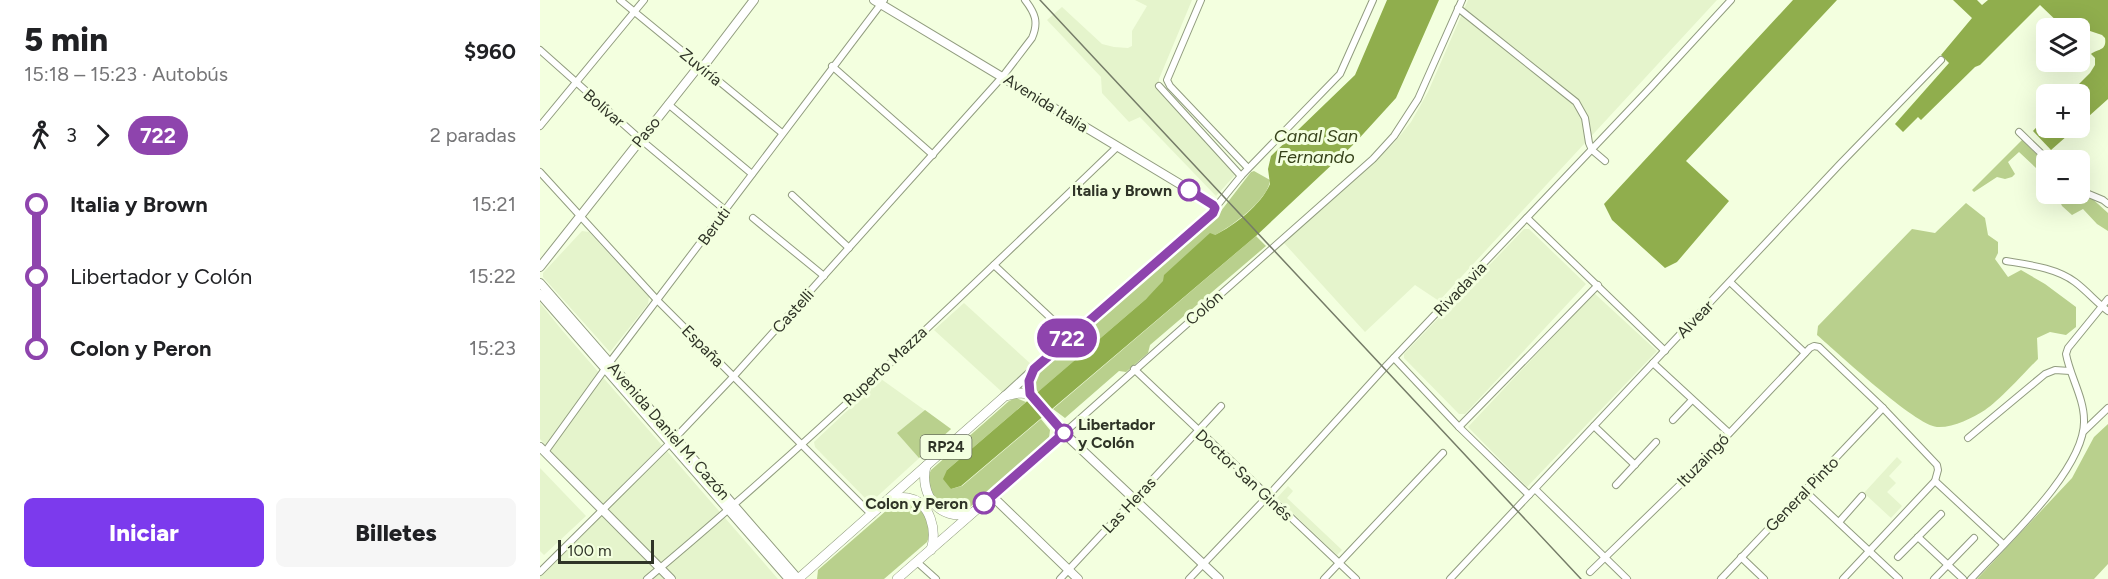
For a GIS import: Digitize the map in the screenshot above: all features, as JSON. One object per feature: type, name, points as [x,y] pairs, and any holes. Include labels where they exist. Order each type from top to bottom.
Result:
[{"type":"main road","points":[[1005,396],[1019,393],[1030,394],[1064,433]]},
{"type":"main road","name":"RP24","points":[[798,579],[1005,396]]},
{"type":"main road","name":"Colón","points":[[897,579],[1064,433]]},
{"type":"main road","name":"RP24","points":[[926,466],[923,476],[925,490],[935,505],[951,514],[972,513]]},
{"type":"main road","points":[[888,500],[909,498],[924,507],[933,525],[934,538],[931,550]]},
{"type":"main road","points":[[811,567],[813,579]]},
{"type":"street","name":"Zuviría","points":[[620,0],[782,133]]},
{"type":"street","points":[[540,126],[644,0]]},
{"type":"street","name":"Paso","points":[[540,267],[668,104],[706,63],[754,0]]},
{"type":"street","name":"Castelli","points":[[540,572],[733,377],[1003,76],[1032,38],[1036,23],[1035,13],[1025,0]]},
{"type":"street","points":[[1201,0],[1167,80],[1170,86],[1248,168]]},
{"type":"street","points":[[1005,396],[1070,336],[1210,217],[1248,168],[1340,74],[1373,0]]},
{"type":"street","name":"Colón","points":[[1064,433],[1372,159],[1394,136],[1419,99],[1462,0]]},
{"type":"street","name":"Rivadavia","points":[[1189,579],[1394,357],[1592,150],[1731,0]]},
{"type":"street","name":"Beruti","points":[[543,450],[658,301],[880,1]]},
{"type":"street","name":"Avenida Italia","points":[[880,1],[1208,201],[1215,208]]},
{"type":"street","points":[[1458,8],[1576,102],[1585,118],[1592,150],[1605,161]]},
{"type":"street","name":"Bolívar","points":[[540,50],[640,139],[725,210]]},
{"type":"street","name":"Alvear","points":[[1450,579],[1941,60]]},
{"type":"street","points":[[832,66],[933,155]]},
{"type":"street","points":[[1159,86],[1241,176]]},
{"type":"street","points":[[668,104],[752,174]]},
{"type":"street","points":[[2019,132],[2038,150]]},
{"type":"street","name":"Ruperto Mazza","points":[[647,579],[801,444],[1117,147]]},
{"type":"street","name":"España","points":[[540,172],[658,301],[872,514]]},
{"type":"street","points":[[792,195],[849,248]]},
{"type":"street","points":[[2090,195],[2108,204]]},
{"type":"street","points":[[753,218],[824,276]]},
{"type":"street","points":[[1527,218],[1665,351]]},
{"type":"street","points":[[2007,261],[2044,268],[2061,274],[2075,282],[2108,312]]},
{"type":"street","points":[[994,265],[1070,336]]},
{"type":"street","points":[[1730,282],[1805,353]]},
{"type":"street","name":"Avenida Daniel M. Cazón","points":[[540,284],[672,441],[798,579]]},
{"type":"street","points":[[1459,426],[1598,285]]},
{"type":"street","name":"Avenida Daniel M. Cazón","points":[[540,294],[608,365]]},
{"type":"street","points":[[2084,431],[2083,412],[2070,371],[2068,348],[2108,299]]},
{"type":"street","name":"Ituzaingó","points":[[1590,572],[1689,476],[1814,346],[1819,347],[1883,408]]},
{"type":"street","points":[[1394,357],[1529,495]]},
{"type":"street","points":[[1653,363],[1729,433]]},
{"type":"street","points":[[1030,394],[1029,381],[1034,369]]},
{"type":"street","name":"Doctor San Ginés","points":[[1134,369],[1356,579]]},
{"type":"street","points":[[1968,438],[2046,374],[2055,370],[2070,371]]},
{"type":"street","points":[[1673,420],[1692,400]]},
{"type":"street","name":"Las Heras","points":[[1060,579],[1221,406]]},
{"type":"street","points":[[1843,579],[1935,481],[1938,470],[1936,465],[1883,408]]},
{"type":"street","name":"General Pinto","points":[[1721,579],[1883,408]]},
{"type":"street","points":[[1971,579],[2058,484],[2072,461],[2084,431],[2108,408]]},
{"type":"street","points":[[1594,426],[1635,465]]},
{"type":"street","points":[[1064,433],[1219,579]]},
{"type":"street","points":[[1616,485],[1656,442]]},
{"type":"street","points":[[543,450],[671,579]]},
{"type":"street","points":[[1324,579],[1443,453]]},
{"type":"street","points":[[1935,481],[2003,544]]},
{"type":"street","points":[[1535,489],[1627,579]]},
{"type":"street","points":[[1805,490],[1899,579]]},
{"type":"street","points":[[992,496],[1078,579]]},
{"type":"street","points":[[1839,522],[1862,496]]},
{"type":"street","name":"Avenida Daniel M. Cazón","points":[[731,507],[789,579]]},
{"type":"street","points":[[1898,557],[1941,514]]},
{"type":"street","points":[[1918,537],[1963,579]]},
{"type":"street","points":[[1934,579],[1974,538]]},
{"type":"street","points":[[1741,557],[1764,579]]},
{"type":"street","points":[[917,562],[936,579]]},
{"type":"shaded area","points":[[1135,0],[1192,0],[1159,79],[1159,89],[1235,175],[1216,196],[1140,117],[1129,122],[1102,93],[1101,77],[1047,20],[1062,7],[1102,44],[1128,48],[1132,46],[1132,31],[1147,6]]},
{"type":"shaded area","points":[[1468,0],[1717,0],[1439,301],[1415,285],[1365,332],[1284,243],[1394,143],[1411,122],[1428,92]]},
{"type":"shaded area","points":[[2022,140],[2036,153],[2036,168],[2019,152],[2008,162],[2015,174],[2012,177],[2005,179],[1997,177],[1974,192],[1972,190]]},
{"type":"shaded area","points":[[1254,171],[1270,180],[1256,204],[1230,226],[1215,235],[1146,299],[1038,392],[1034,382],[1039,371],[1214,220]]},
{"type":"shaded area","points":[[2090,197],[2108,213],[2108,231],[2097,224],[2083,209],[2072,215],[2061,204],[2090,204]]},
{"type":"shaded area","points":[[1966,203],[1985,218],[1988,235],[1998,242],[1998,253],[1995,259],[2008,277],[2021,270],[2045,284],[2076,307],[2076,327],[2066,335],[2050,332],[2037,338],[2038,359],[1991,406],[1956,424],[1937,427],[1912,414],[1877,387],[1817,335],[1818,326],[1912,229],[1935,233]]},
{"type":"shaded area","points":[[1524,229],[1529,229],[1586,284],[1465,414],[1459,414],[1404,358],[1404,354]]},
{"type":"shaded area","points":[[582,231],[589,232],[649,297],[648,304],[610,352],[543,277],[543,273]]},
{"type":"shaded area","points":[[1256,236],[1266,246],[1150,345],[1148,353],[1126,372],[1119,371],[1065,418],[1053,409]]},
{"type":"shaded area","points":[[1594,293],[1657,351],[1527,487],[1468,427]]},
{"type":"shaded area","points":[[540,303],[778,579],[540,579],[540,574],[607,510],[540,439]]},
{"type":"shaded area","points":[[964,303],[1032,365],[1002,392],[934,330]]},
{"type":"shaded area","points":[[881,379],[951,429],[870,503],[815,447],[814,442]]},
{"type":"shaded area","points":[[1016,398],[1026,402],[947,470],[951,489],[962,486],[1041,419],[1050,430],[1049,438],[969,508],[953,511],[940,504],[929,484],[931,470],[1009,401]]},
{"type":"shaded area","points":[[925,410],[951,429],[919,458],[897,433]]},
{"type":"shaded area","points":[[2108,424],[2108,564],[2094,579],[1977,579],[2072,478],[2094,437]]},
{"type":"shaded area","points":[[1897,457],[1902,462],[1889,476],[1896,483],[1887,492],[1902,506],[1891,518],[1864,493]]},
{"type":"shaded area","points":[[540,468],[586,516],[544,555],[540,551]]},
{"type":"shaded area","points":[[1288,486],[1293,491],[1287,498],[1342,550],[1337,555],[1277,498]]},
{"type":"shaded area","points":[[903,502],[916,507],[925,516],[929,528],[927,542],[884,579],[817,579],[818,570],[895,503]]},
{"type":"water","name":"Canal San Fernando","points":[[1387,0],[1439,0],[1396,98],[1354,144],[1256,236],[961,486],[951,489],[943,479],[947,470],[1146,299],[1163,281],[1164,275],[1210,233],[1215,235],[1223,231],[1254,207],[1270,184],[1268,169],[1271,156],[1355,75]]},
{"type":"water","points":[[1793,0],[1837,0],[1686,161],[1729,201],[1677,262],[1665,268],[1612,220],[1604,204]]},
{"type":"water","points":[[1953,0],[1977,0],[1982,5],[1988,0],[2108,0],[2108,99],[2090,115],[2090,84],[2079,84],[2095,65],[2095,58],[2091,54],[2105,45],[2105,38],[2090,31],[2090,18],[2054,18],[2040,5],[1921,120],[1918,117],[1903,132],[1895,124],[1949,63],[1941,55],[1972,18]]},
{"type":"water","points":[[2040,138],[2065,138],[2051,150]]},
{"type":"tram line","points":[[1040,0],[1581,579]]},
{"type":"bus line","name":"722","points":[[984,503],[1064,433],[1030,394],[1029,381],[1034,369],[1213,213],[1215,208],[1213,205],[1189,190]]},
{"type":"place","name":"Italia y Brown","points":[[1189,190]]},
{"type":"place","name":"Libertador y Colón","points":[[1064,433]]},
{"type":"place","name":"Colon y Peron","points":[[984,503]]}]
